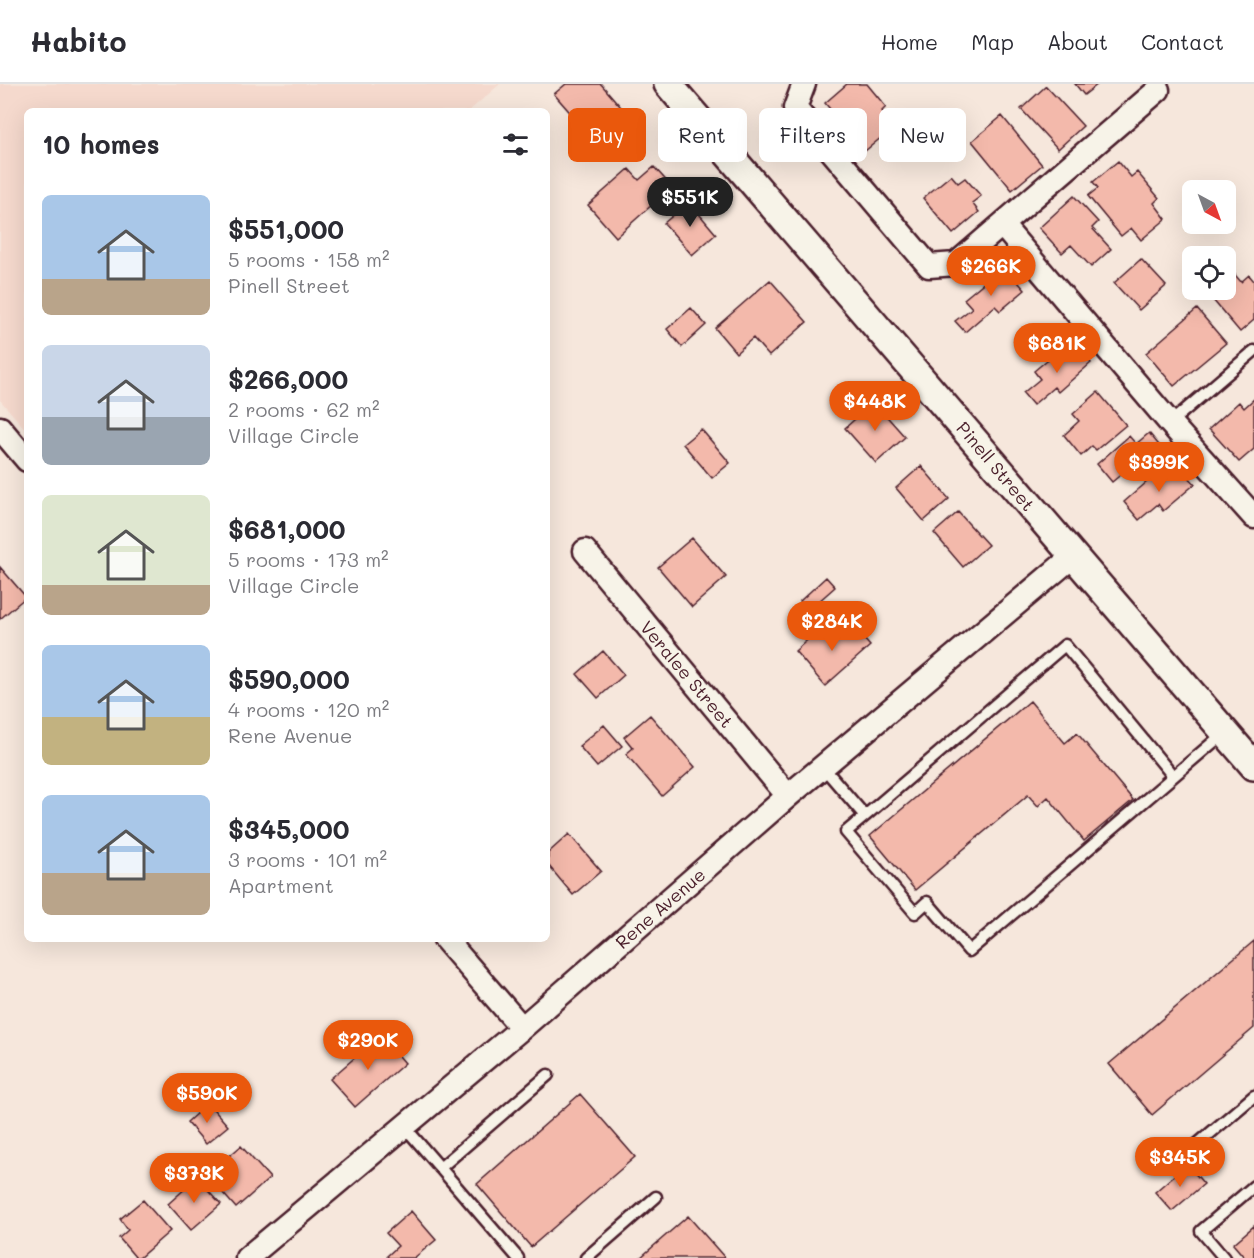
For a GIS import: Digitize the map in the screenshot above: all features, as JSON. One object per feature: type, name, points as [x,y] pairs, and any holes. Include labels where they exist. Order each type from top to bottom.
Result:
[{"type":"street","name":"Pinell Street","points":[[668,84],[735,164],[819,258],[1072,557],[1254,766]]},
{"type":"street","points":[[804,84],[795,108],[929,266],[956,264],[1003,226],[1158,90]]},
{"type":"street","points":[[1003,226],[1254,518]]},
{"type":"street","points":[[0,428],[24,456]]},
{"type":"street","name":"Veralee Street","points":[[585,551],[788,796]]},
{"type":"street","name":"Rene Avenue","points":[[247,1258],[522,1028],[788,796],[1072,557]]},
{"type":"street","points":[[448,942],[522,1028]]},
{"type":"lane","points":[[1170,423],[1254,351]]},
{"type":"lane","points":[[1173,776],[1065,645],[846,832],[915,913],[927,902],[969,951],[1225,732]]},
{"type":"lane","points":[[823,767],[865,816]]},
{"type":"lane","points":[[440,1168],[548,1074]]},
{"type":"lane","points":[[1181,1158],[1254,1096]]},
{"type":"lane","points":[[404,1126],[518,1258]]},
{"type":"lane","points":[[1224,1258],[1201,1231],[1254,1186]]},
{"type":"lane","points":[[586,1258],[656,1197]]},
{"type":"shaded area","points":[[0,84],[500,84],[472,108],[24,108],[24,428],[0,400]]},
{"type":"building","points":[[566,84],[601,84],[622,108],[568,108],[568,110],[554,94]]},
{"type":"building","points":[[847,84],[867,84],[886,107],[879,108],[879,139],[867,149],[867,108],[829,108],[825,103]]},
{"type":"building","points":[[1075,84],[1098,84],[1084,95]]},
{"type":"building","points":[[1046,86],[1083,126],[1058,149],[1021,109]]},
{"type":"building","points":[[1002,116],[1042,165],[1012,190],[972,141]]},
{"type":"building","points":[[1118,161],[1131,177],[1137,172],[1159,198],[1154,203],[1166,219],[1141,240],[1131,228],[1121,236],[1088,196],[1098,188],[1093,182]]},
{"type":"building","points":[[654,167],[672,187],[616,237],[588,205],[629,169],[639,180]]},
{"type":"building","points":[[951,175],[958,183],[965,178],[981,196],[972,203],[979,212],[953,234],[923,198]]},
{"type":"building","points":[[1074,196],[1098,222],[1092,228],[1111,249],[1091,267],[1071,245],[1062,253],[1039,228]]},
{"type":"building","points":[[689,202],[716,234],[692,255],[664,223]]},
{"type":"building","points":[[1141,259],[1166,286],[1139,310],[1114,283]]},
{"type":"building","points":[[1004,266],[1025,290],[1000,311],[995,306],[965,332],[955,321],[972,308],[964,299]]},
{"type":"building","points":[[1249,275],[1254,281],[1254,320],[1240,332],[1213,300],[1236,300],[1236,276],[1241,282]]},
{"type":"building","points":[[770,280],[807,322],[769,356],[753,338],[736,353],[715,328]]},
{"type":"building","points":[[691,308],[706,325],[682,347],[667,329]]},
{"type":"building","points":[[1197,309],[1226,343],[1174,386],[1146,353]]},
{"type":"building","points":[[1078,347],[1091,363],[1058,392],[1054,387],[1033,405],[1023,393],[1040,379],[1034,371],[1059,350],[1066,358]]},
{"type":"building","points":[[1098,392],[1126,425],[1096,450],[1092,446],[1081,456],[1064,435],[1079,421],[1073,414]]},
{"type":"building","points":[[1254,399],[1254,449],[1239,462],[1209,429],[1239,402],[1244,408]]},
{"type":"building","points":[[874,402],[905,437],[876,463],[845,428]]},
{"type":"building","points":[[701,429],[730,463],[712,478],[683,444]]},
{"type":"building","points":[[1149,433],[1163,450],[1141,470],[1135,463],[1112,482],[1097,464],[1129,436],[1136,444]]},
{"type":"building","points":[[921,466],[949,499],[924,521],[896,488]]},
{"type":"building","points":[[1180,467],[1195,484],[1163,511],[1158,504],[1139,520],[1124,502],[1156,474],[1163,482]]},
{"type":"building","points":[[958,512],[988,545],[963,567],[934,533]]},
{"type":"building","points":[[692,538],[726,577],[692,607],[658,567]]},
{"type":"building","points":[[0,567],[24,595],[24,599],[0,619]]},
{"type":"building","points":[[826,577],[835,587],[809,610],[800,601]]},
{"type":"building","points":[[850,623],[870,646],[825,686],[795,651],[825,624],[835,636]]},
{"type":"building","points":[[603,651],[624,675],[598,698],[577,674]]},
{"type":"building","points":[[1030,701],[1065,743],[1077,733],[1133,800],[1084,841],[1048,797],[1038,806],[1028,795],[915,890],[870,836]]},
{"type":"building","points":[[650,715],[695,767],[662,796],[626,754],[633,748],[624,737]]},
{"type":"building","points":[[604,725],[622,746],[597,767],[579,746]]},
{"type":"building","points":[[569,834],[601,871],[573,895],[550,867],[550,851]]},
{"type":"building","points":[[1254,941],[1254,1028],[1152,1115],[1109,1064]]},
{"type":"building","points":[[381,1035],[405,1063],[355,1107],[330,1079]]},
{"type":"building","points":[[580,1094],[635,1157],[531,1247],[477,1184]]},
{"type":"building","points":[[208,1103],[228,1126],[206,1144],[187,1122]]},
{"type":"building","points":[[241,1146],[270,1178],[236,1208],[207,1175]]},
{"type":"building","points":[[1187,1164],[1204,1184],[1172,1211],[1155,1192]]},
{"type":"building","points":[[197,1178],[221,1204],[191,1230],[168,1204]]},
{"type":"building","points":[[143,1200],[170,1231],[139,1258],[136,1258],[119,1238],[128,1230],[120,1219]]},
{"type":"building","points":[[411,1211],[436,1240],[414,1258],[389,1258],[387,1256],[398,1246],[386,1233]]},
{"type":"building","points":[[688,1216],[725,1258],[640,1258]]},
{"type":"building","points":[[1254,1226],[1254,1258],[1245,1258],[1233,1244]]}]
